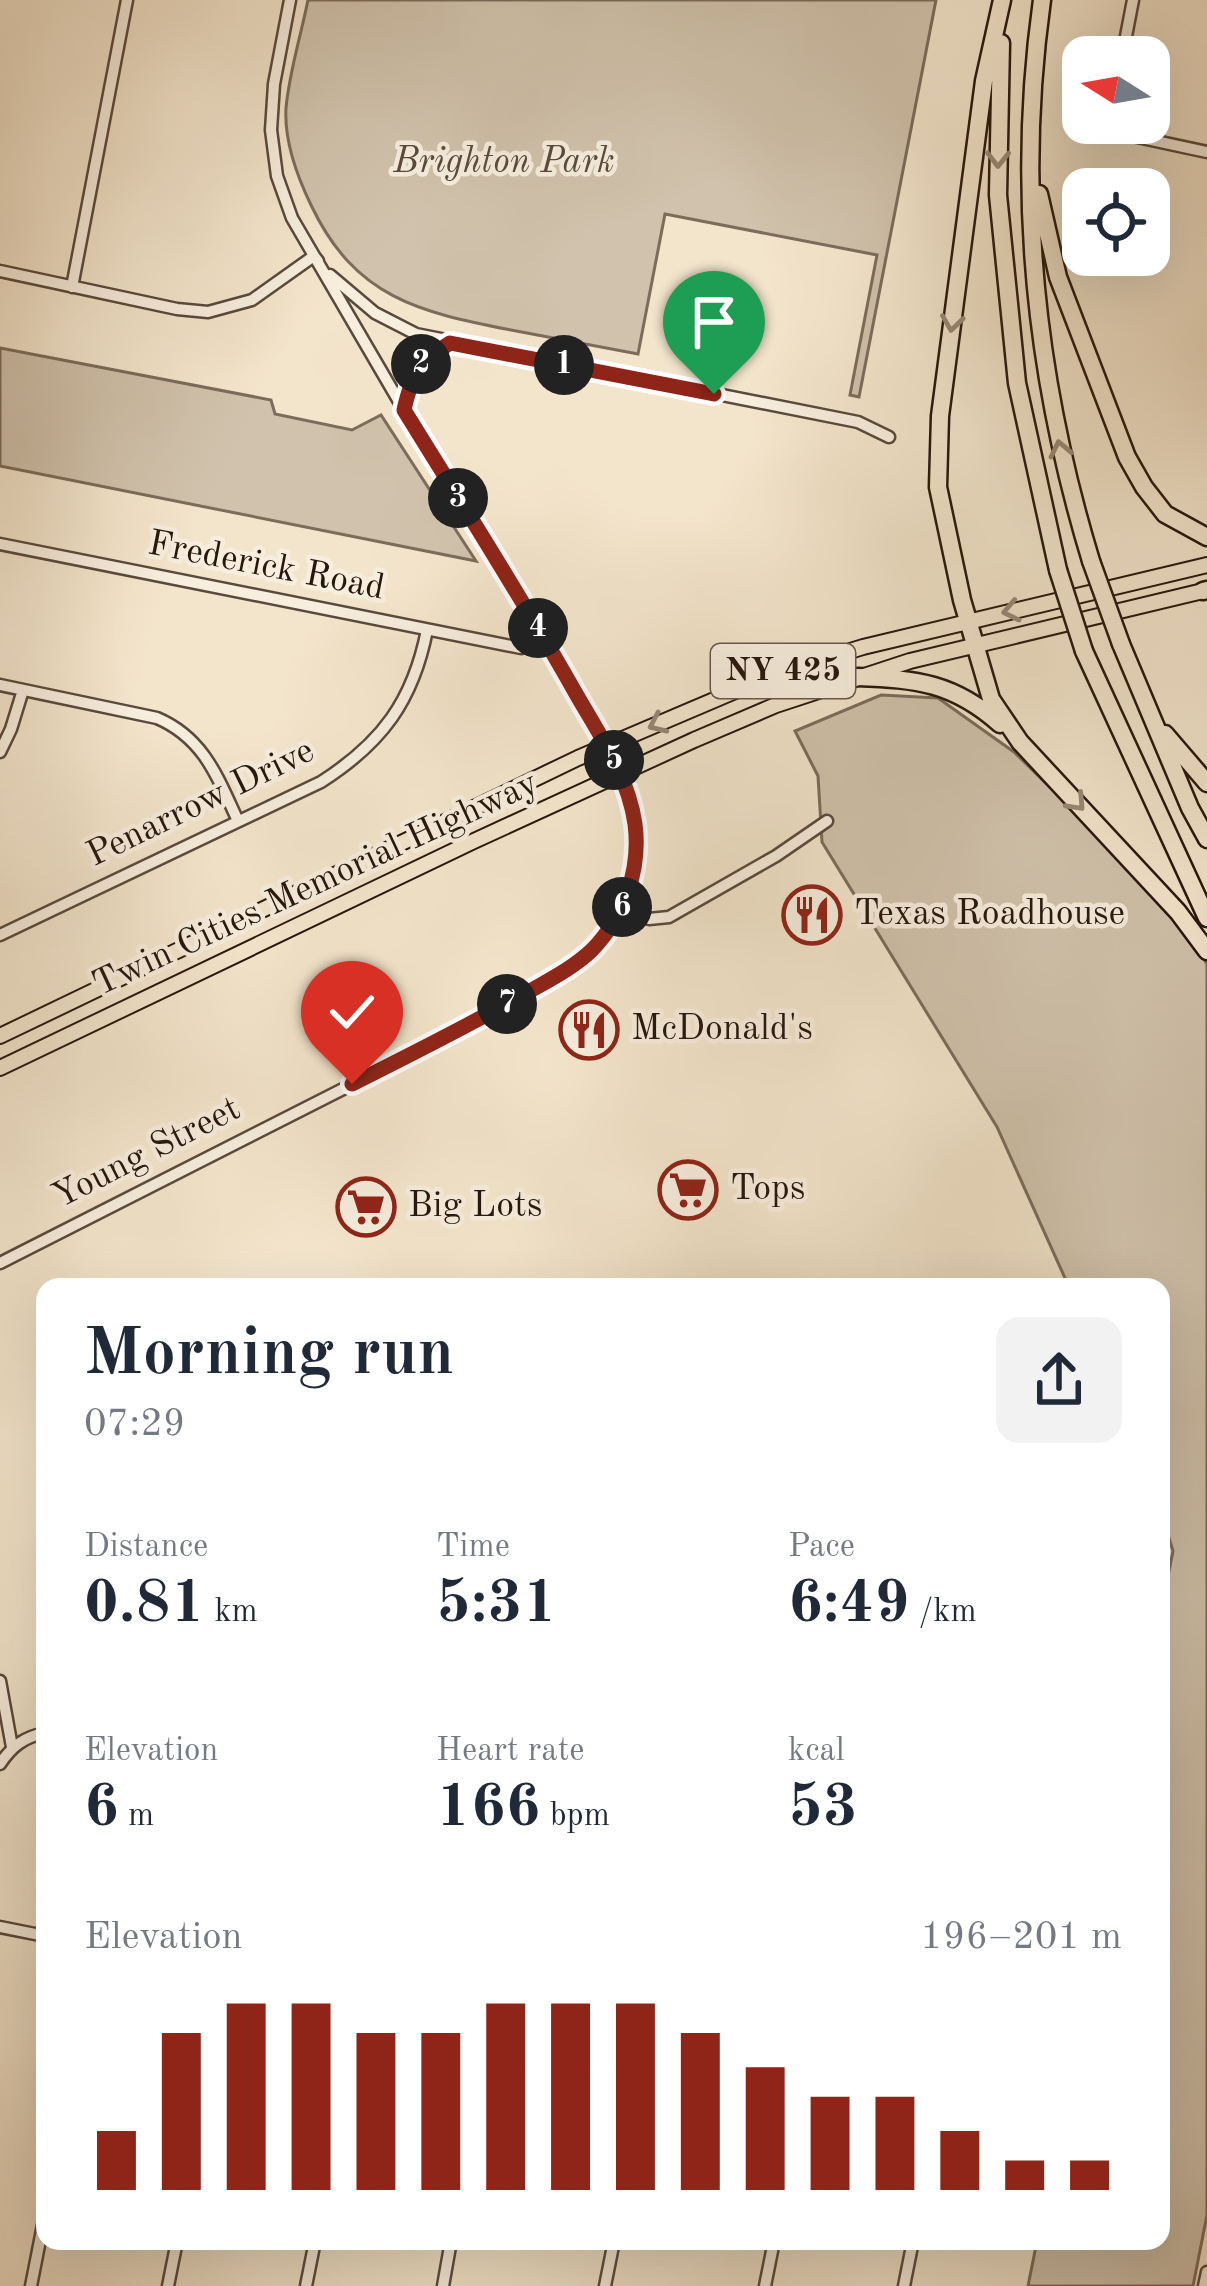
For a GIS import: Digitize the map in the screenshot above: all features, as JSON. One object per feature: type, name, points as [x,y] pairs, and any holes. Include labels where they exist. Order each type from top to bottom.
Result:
[{"type":"highway","points":[[1002,0],[998,195],[1016,383],[1058,570],[1084,651],[1207,918]]},
{"type":"highway","points":[[1002,0],[984,81],[940,416],[938,487],[967,621],[991,699],[1020,742]]},
{"type":"highway","points":[[1042,0],[1030,146],[1032,270],[1048,388],[1068,484],[1091,561],[1145,704],[1207,839]]},
{"type":"highway","points":[[1030,146],[1058,277],[1127,457],[1165,514],[1207,537]]},
{"type":"highway","points":[[857,677],[927,682],[976,704],[1020,742],[1178,912],[1207,951]]},
{"type":"highway","points":[[1145,704],[1171,744],[1207,783]]},
{"type":"main road","name":"Twin Cities Memorial Highway","points":[[0,1036],[608,745],[773,675],[862,647],[1207,565]]},
{"type":"main road","name":"Twin Cities Memorial Highway","points":[[0,1068],[776,705],[975,645],[1206,590]]},
{"type":"street","points":[[72,286],[127,0]]},
{"type":"street","points":[[290,0],[274,84],[273,153],[284,198],[314,256],[376,314],[416,334],[450,343],[858,422],[889,437]]},
{"type":"street","points":[[1126,36],[1133,0]]},
{"type":"street","points":[[1170,143],[1207,152]]},
{"type":"street","points":[[0,271],[208,312],[252,300],[314,256]]},
{"type":"street","name":"Young Street","points":[[0,1263],[553,978],[602,938],[621,910],[633,875],[635,826],[608,745],[314,256]]},
{"type":"street","points":[[404,410],[417,370],[450,343]]},
{"type":"street","name":"Frederick Road","points":[[0,544],[520,648]]},
{"type":"street","name":"Penarrow Drive","points":[[0,935],[322,782],[362,753],[400,707],[412,684],[427,630]]},
{"type":"street","points":[[0,685],[157,718],[182,730],[204,752],[238,821]]},
{"type":"street","points":[[0,752],[23,690]]},
{"type":"street","points":[[621,910],[649,919],[669,917],[827,821]]},
{"type":"street","points":[[0,1681],[12,1748]]},
{"type":"street","points":[[0,1764],[12,1748],[36,1735]]},
{"type":"street","points":[[0,1927],[36,1934]]},
{"type":"street","points":[[31,2286],[38,2250]]},
{"type":"street","points":[[168,2286],[175,2250]]},
{"type":"street","points":[[306,2286],[313,2250]]},
{"type":"street","points":[[442,2286],[450,2250]]},
{"type":"street","points":[[605,2286],[612,2250]]},
{"type":"street","points":[[765,2286],[772,2250]]},
{"type":"street","points":[[904,2286],[911,2250]]},
{"type":"street","points":[[1204,2286],[1207,2272]]},
{"type":"green space","name":"Brighton Park","points":[[308,0],[936,0],[859,397],[850,395],[877,255],[665,214],[638,354],[447,316],[393,296],[369,281],[328,236],[289,146],[288,95]]},
{"type":"green space","points":[[0,348],[271,400],[275,414],[352,430],[381,415],[476,561],[0,466]]},
{"type":"green space","points":[[881,695],[938,698],[1014,752],[1064,801],[1185,931],[1207,964],[1207,2215],[1193,2286],[1028,2286],[1035,2250],[1170,2250],[1170,1278],[1065,1278],[997,1127],[822,842],[818,776],[795,731]]},
{"type":"place","name":"Texas Roadhouse","points":[[812,915]]},
{"type":"place","name":"McDonald's","points":[[589,1030]]},
{"type":"place","name":"Tops","points":[[688,1190]]},
{"type":"place","name":"Big Lots","points":[[366,1207]]},
{"type":"route","points":[[352,1084],[483,1018],[574,965],[602,938],[621,910],[633,875],[635,826],[608,745],[404,410],[417,370],[450,343],[714,394]]}]
